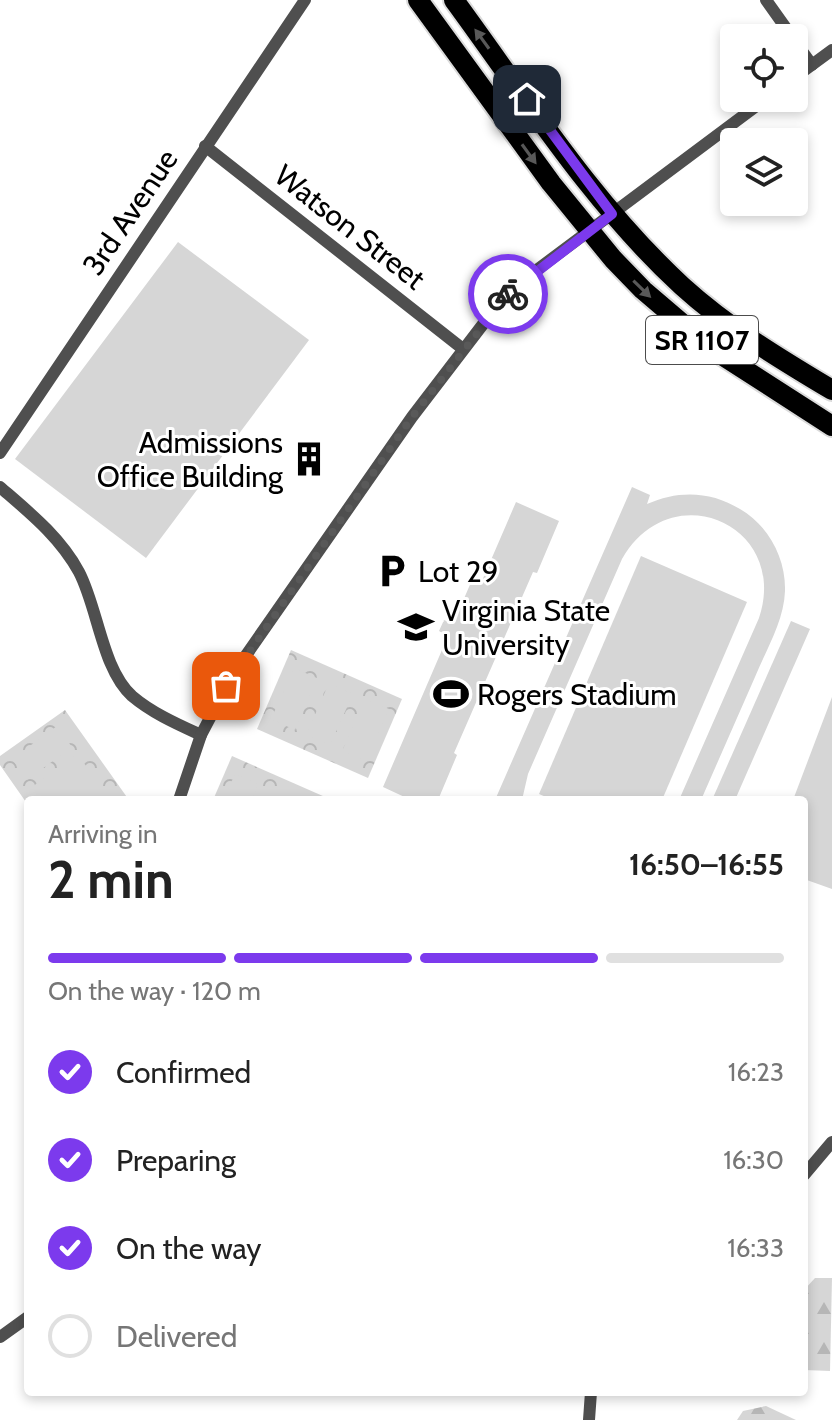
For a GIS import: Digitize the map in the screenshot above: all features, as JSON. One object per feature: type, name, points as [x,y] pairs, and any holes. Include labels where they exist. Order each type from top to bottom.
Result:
[{"type":"main road","name":"SR 1107","points":[[418,0],[551,183],[613,259],[671,316],[739,367],[832,426]]},
{"type":"main road","name":"SR 1107","points":[[454,0],[612,214],[651,257],[694,297],[763,348],[832,390]]},
{"type":"street","name":"3rd Avenue","points":[[0,453],[305,0]]},
{"type":"street","points":[[766,0],[783,24]]},
{"type":"street","points":[[808,68],[832,50]]},
{"type":"street","points":[[808,60],[812,65]]},
{"type":"street","points":[[180,796],[201,735],[233,674],[387,452],[463,349],[512,290],[748,112]]},
{"type":"street","name":"Watson Street","points":[[205,146],[463,349]]},
{"type":"street","points":[[0,487],[42,524],[69,555],[88,591],[114,670],[125,689],[160,715],[201,735]]},
{"type":"street","points":[[808,1170],[832,1142]]},
{"type":"street","points":[[0,1337],[24,1320]]},
{"type":"street","points":[[589,1420],[591,1396]]},
{"type":"green space","points":[[178,242],[309,340],[146,558],[15,459]]},
{"type":"green space","points":[[632,487],[650,495],[647,504],[671,496],[694,494],[718,499],[740,509],[759,524],[779,555],[785,579],[784,602],[774,635],[703,796],[681,796],[759,618],[764,585],[758,557],[742,536],[720,521],[695,515],[668,519],[643,533],[622,559],[528,774],[523,796],[497,796]]},
{"type":"green space","name":"Rogers Stadium","points":[[516,502],[559,521],[537,573],[533,572],[454,753],[457,755],[440,796],[402,796],[383,787],[448,636],[439,631],[444,620],[453,624],[472,580],[481,583]]},
{"type":"green space","points":[[641,556],[747,602],[664,796],[539,794]]},
{"type":"green space","name":"Rogers Stadium","points":[[791,621],[810,629],[737,796],[714,796]]},
{"type":"green space","points":[[291,650],[402,699],[368,778],[257,729]]},
{"type":"green space","points":[[294,668],[317,678],[295,730],[271,719]]},
{"type":"green space","points":[[329,683],[353,694],[330,745],[306,735]]},
{"type":"green space","points":[[832,697],[832,889],[808,880],[808,796],[795,796]]},
{"type":"green space","points":[[365,699],[389,709],[366,761],[342,751]]},
{"type":"green space","points":[[65,710],[126,796],[24,796],[24,799],[0,765],[0,756]]},
{"type":"green space","points":[[57,726],[72,747],[27,780],[12,759]]},
{"type":"green space","points":[[77,754],[93,775],[64,796],[38,796],[32,787]]},
{"type":"green space","points":[[232,756],[323,796],[215,796]]},
{"type":"green space","points":[[235,774],[258,784],[254,796],[225,796]]},
{"type":"green space","points":[[815,1278],[832,1278],[830,1371],[808,1370],[808,1286]]},
{"type":"green space","points":[[766,1406],[796,1420],[737,1420],[743,1411]]},
{"type":"way so far","points":[[226,686],[412,417],[508,294]]},
{"type":"place","name":"Admissions Office Building","points":[[309,459]]},
{"type":"place","name":"Lot 29","points":[[392,571]]},
{"type":"place","name":"Virginia State University","points":[[416,627]]},
{"type":"place","name":"Rogers Stadium","points":[[451,694]]},
{"type":"route","points":[[508,294],[612,214],[527,99]]}]
